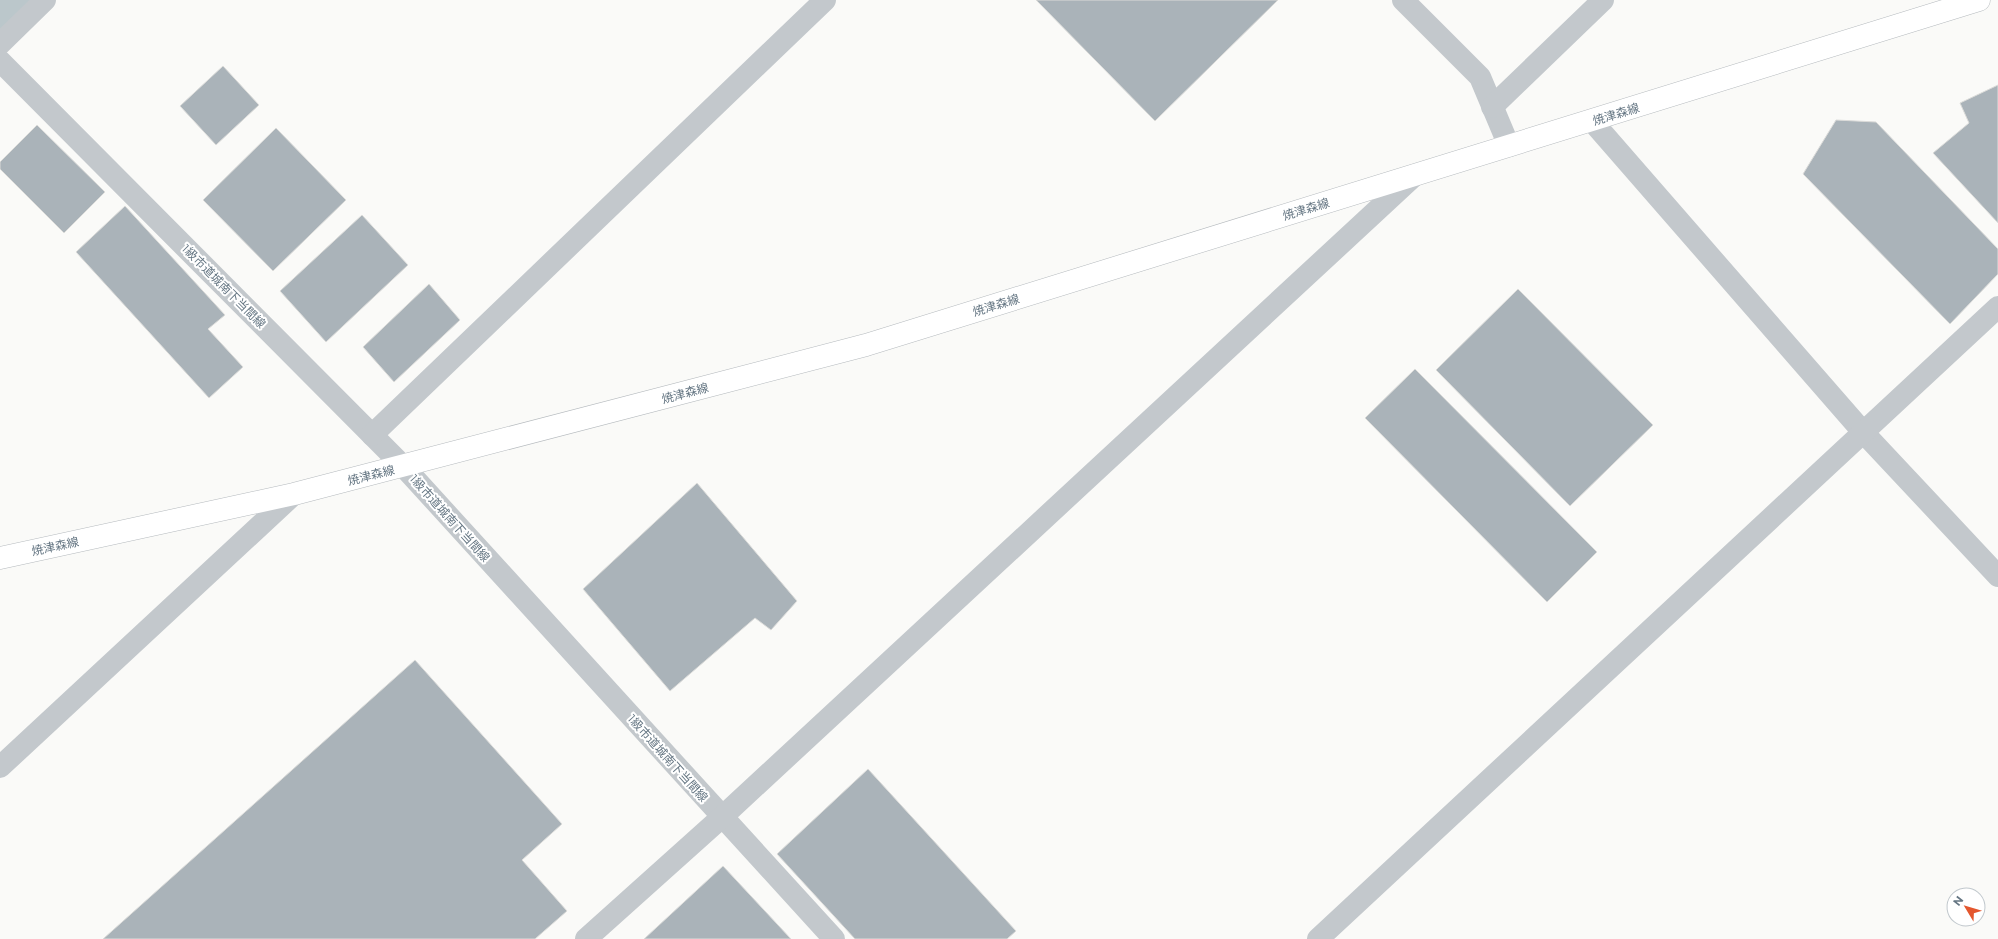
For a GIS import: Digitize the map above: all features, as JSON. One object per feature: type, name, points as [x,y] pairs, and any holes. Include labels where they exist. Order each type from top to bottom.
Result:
[{"type":"main road","name":"焼津森線","points":[[0,558],[294,494],[404,467],[866,345],[1979,0]]},
{"type":"street","points":[[0,44],[45,0]]},
{"type":"street","points":[[372,435],[825,0]]},
{"type":"street","points":[[1403,0],[1480,77],[1509,146]]},
{"type":"street","points":[[1492,108],[1603,0]]},
{"type":"street","name":"1級市道城南下当間線","points":[[0,61],[404,467],[834,939]]},
{"type":"street","points":[[1592,121],[1863,432],[1998,576]]},
{"type":"street","points":[[586,939],[722,817],[1415,175]]},
{"type":"street","points":[[1318,939],[1998,307]]},
{"type":"street","points":[[0,767],[294,494]]},
{"type":"building","points":[[1036,0],[1278,0],[1155,121]]},
{"type":"building","points":[[223,66],[259,105],[216,145],[180,106]]},
{"type":"building","points":[[1998,85],[1998,223],[1933,153],[1969,123],[1960,103]]},
{"type":"building","points":[[1836,120],[1876,122],[1998,249],[1998,274],[1950,324],[1803,174]]},
{"type":"building","points":[[37,125],[105,192],[64,233],[0,169],[0,162]]},
{"type":"building","points":[[276,128],[346,200],[273,271],[203,200]]},
{"type":"building","points":[[125,206],[225,315],[208,329],[243,367],[209,398],[76,252]]},
{"type":"building","points":[[362,215],[408,265],[326,342],[280,291]]},
{"type":"building","points":[[429,284],[460,320],[394,382],[363,347]]},
{"type":"building","points":[[1518,289],[1653,425],[1570,506],[1436,370]]},
{"type":"building","points":[[1415,369],[1597,552],[1547,602],[1365,418]]},
{"type":"building","points":[[697,483],[797,601],[771,630],[755,618],[670,691],[583,589]]},
{"type":"building","points":[[415,660],[562,824],[522,860],[567,911],[535,939],[103,939]]},
{"type":"building","points":[[868,769],[1016,931],[1007,939],[855,939],[777,854]]},
{"type":"building","points":[[723,866],[791,939],[644,939]]},
{"type":"waterway","points":[[0,11],[12,0]]}]
